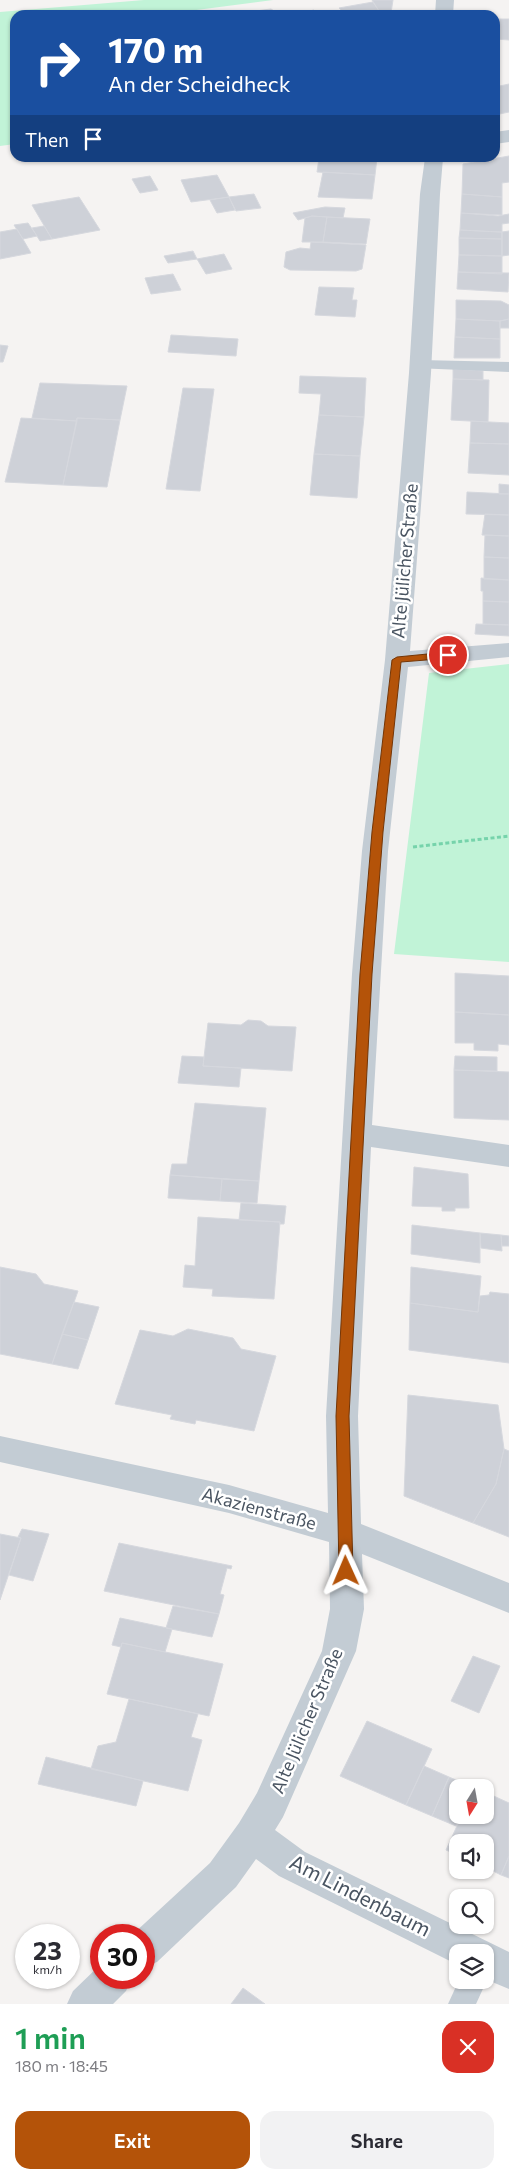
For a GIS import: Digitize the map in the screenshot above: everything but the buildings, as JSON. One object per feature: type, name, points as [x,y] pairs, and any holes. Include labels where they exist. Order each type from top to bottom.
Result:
[{"type":"street","name":"Alte Jülicher Straße","points":[[155,1938],[222,1874],[252,1835],[270,1805],[339,1651],[347,1609],[342,1416],[366,974],[375,852],[397,660],[434,162]]},
{"type":"street","points":[[397,660],[509,650]]},
{"type":"street","points":[[358,1134],[509,1156]]},
{"type":"street","name":"Akazienstraße","points":[[0,1449],[229,1500],[345,1532],[509,1598]]},
{"type":"street","name":"Am Lindenbaum","points":[[252,1835],[292,1864],[455,1944]]},
{"type":"street","points":[[494,1964],[509,1971]]},
{"type":"street","points":[[86,2004],[102,1989]]},
{"type":"lane","points":[[420,364],[509,367]]},
{"type":"lane","points":[[462,2004],[469,1989]]},
{"type":"path","points":[[375,852],[509,836]]},
{"type":"green space","points":[[144,0],[273,0],[196,10],[24,10]]},
{"type":"green space","points":[[10,11],[10,145],[0,146],[0,12]]},
{"type":"green space","points":[[509,664],[509,962],[394,954],[429,673]]},
{"type":"route","points":[[346,1571],[342,1416],[366,974],[377,832],[397,660],[448,655]]}]
